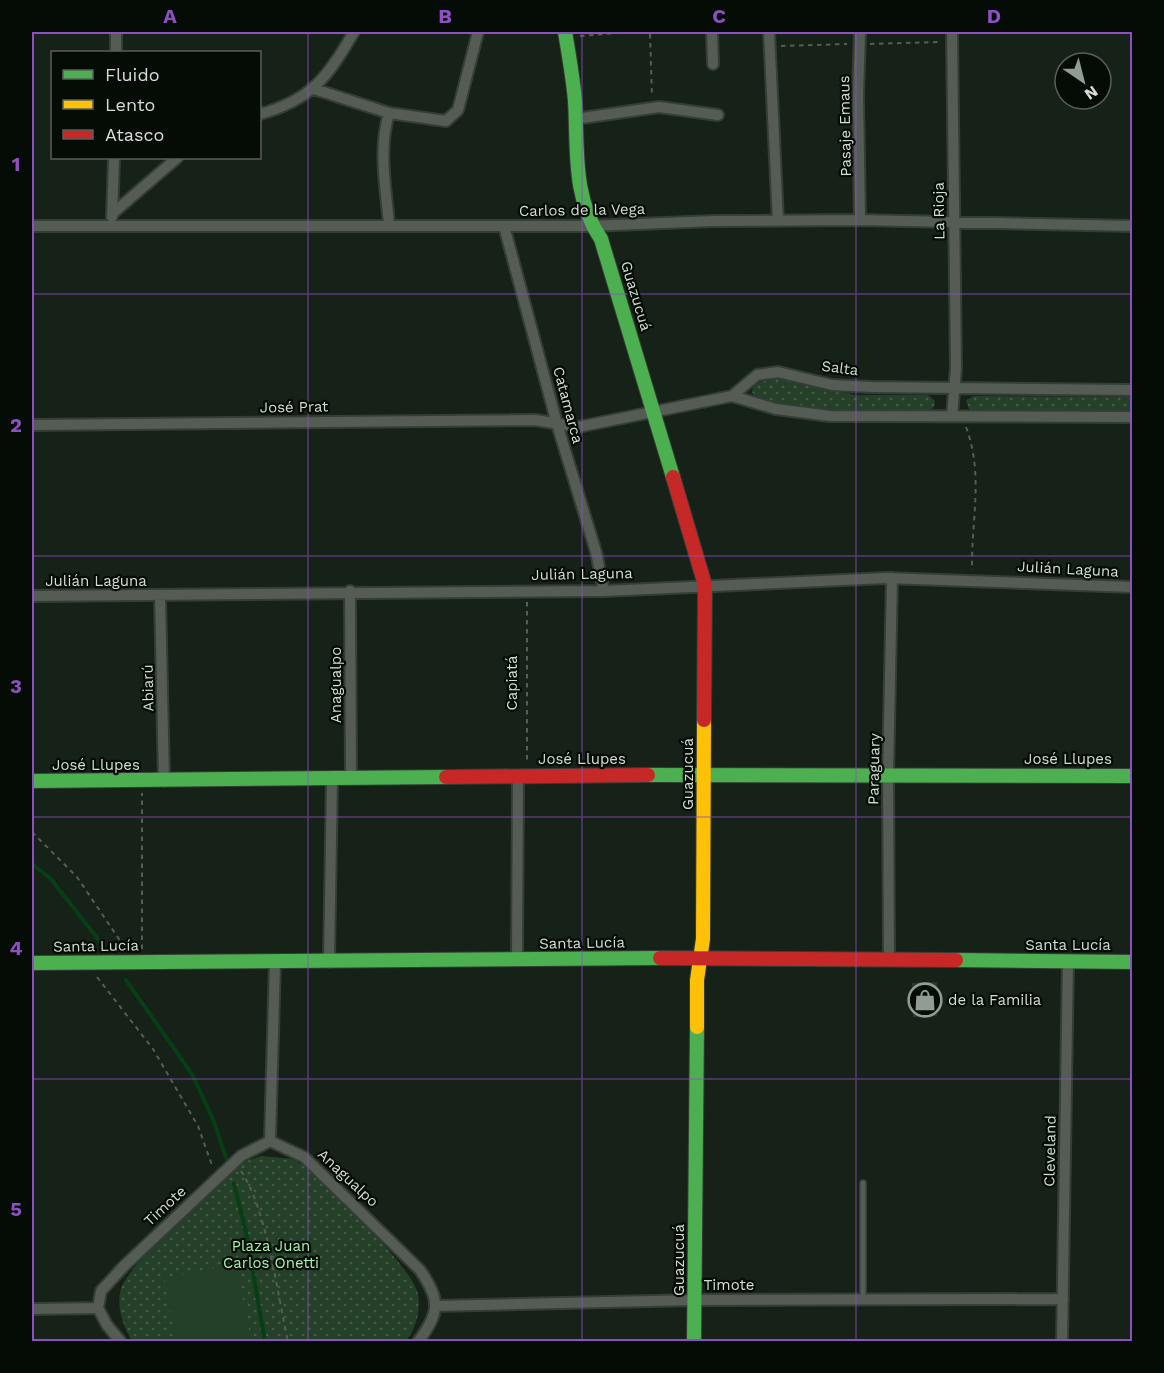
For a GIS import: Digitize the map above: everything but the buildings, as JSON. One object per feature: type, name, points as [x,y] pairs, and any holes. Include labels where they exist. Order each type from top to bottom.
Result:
[{"type":"street","points":[[116,32],[116,51]]},
{"type":"street","points":[[261,114],[286,106],[314,89],[330,73],[354,32]]},
{"type":"street","points":[[314,89],[389,113],[446,121],[458,110],[478,32]]},
{"type":"street","points":[[712,32],[713,64]]},
{"type":"street","points":[[769,32],[778,221]]},
{"type":"street","name":"Pasaje Emaus","points":[[860,32],[858,95],[860,220]]},
{"type":"street","name":"La Rioja","points":[[952,32],[956,368],[952,390]]},
{"type":"street","name":"Guazucuá","points":[[565,34],[575,119],[573,135],[582,208],[590,226],[601,239],[705,585],[703,939],[700,958],[694,1341]]},
{"type":"street","points":[[575,119],[652,107],[718,115]]},
{"type":"street","points":[[389,113],[385,128],[383,158],[389,225]]},
{"type":"street","points":[[110,226],[113,213],[114,159]]},
{"type":"street","points":[[113,213],[176,159]]},
{"type":"street","name":"Carlos de la Vega","points":[[32,226],[590,226],[860,220],[1132,226]]},
{"type":"street","name":"Catamarca","points":[[504,226],[557,424],[596,552],[604,591]]},
{"type":"street","name":"Salta","points":[[732,396],[757,375],[778,372],[832,385],[952,390],[1132,390]]},
{"type":"street","points":[[952,390],[957,416]]},
{"type":"street","name":"Salta","points":[[557,424],[578,427],[732,396],[798,413],[1132,417]]},
{"type":"street","name":"José Prat","points":[[32,425],[523,420],[557,424]]},
{"type":"street","name":"Julián Laguna","points":[[32,596],[351,591],[604,591],[892,578],[1132,587]]},
{"type":"street","name":"Paraguary","points":[[889,960],[888,775],[892,578]]},
{"type":"street","name":"Anagualpo","points":[[351,591],[351,778]]},
{"type":"street","name":"Abiarú","points":[[160,595],[164,781]]},
{"type":"street","points":[[517,960],[522,776]]},
{"type":"street","name":"José Llupes","points":[[32,781],[522,776],[1132,776]]},
{"type":"street","points":[[329,962],[332,779]]},
{"type":"street","name":"Santa Lucía","points":[[32,963],[700,958],[1132,962]]},
{"type":"street","name":"Cleveland","points":[[1062,1341],[1068,961]]},
{"type":"street","points":[[270,1141],[276,962]]},
{"type":"street","name":"Anagualpo","points":[[270,1141],[304,1157],[383,1231],[420,1270],[434,1290],[436,1306]]},
{"type":"street","name":"Timote","points":[[98,1308],[101,1292],[123,1266],[235,1161],[254,1147],[270,1141]]},
{"type":"street","name":"Timote","points":[[436,1306],[695,1300],[1063,1299]]},
{"type":"street","points":[[418,1341],[432,1323],[436,1306]]},
{"type":"street","points":[[32,1309],[98,1308],[107,1325],[121,1341]]},
{"type":"lane","points":[[863,1183],[863,1300]]},
{"type":"path","points":[[565,34],[687,32]]},
{"type":"path","points":[[650,34],[652,107]]},
{"type":"path","points":[[957,416],[976,462],[972,580]]},
{"type":"path","name":"Capiatá","points":[[522,776],[526,590]]},
{"type":"path","points":[[136,962],[142,781]]},
{"type":"path","points":[[32,832],[77,877],[136,962]]},
{"type":"path","points":[[87,963],[153,1049],[181,1095],[198,1126],[217,1178]]},
{"type":"path","points":[[235,1161],[250,1183],[258,1209],[288,1341]]},
{"type":"green space","points":[[779,378],[855,395],[928,395],[935,401],[934,407],[925,414],[805,412],[756,399],[752,392],[753,387],[760,382]]},
{"type":"green space","points":[[974,396],[1132,397],[1132,414],[974,412],[969,409],[966,400]]},
{"type":"green space","name":"Plaza Juan Carlos Onetti","points":[[262,1156],[292,1159],[301,1164],[367,1226],[401,1265],[412,1281],[419,1300],[417,1319],[406,1341],[132,1341],[123,1323],[120,1309],[121,1289],[127,1278],[154,1245],[211,1189],[240,1165]]},
{"type":"green space","points":[[236,1264],[251,1341],[176,1341],[164,1278]]},
{"type":"waterway","points":[[32,864],[51,879],[101,943]]},
{"type":"waterway","points":[[126,980],[192,1074],[212,1117],[227,1160]]},
{"type":"waterway","points":[[234,1184],[246,1232],[265,1342]]},
{"type":"traffic: fast","points":[[565,32],[575,101],[578,172],[585,206],[601,239],[673,477]]},
{"type":"traffic: fast","points":[[648,775],[1132,776]]},
{"type":"traffic: fast","points":[[32,781],[446,777]]},
{"type":"traffic: fast","points":[[32,963],[660,958]]},
{"type":"traffic: fast","points":[[956,960],[1132,962]]},
{"type":"traffic: fast","points":[[694,1342],[697,1027]]},
{"type":"traffic: slow","points":[[697,1027],[697,980],[703,939],[704,720]]},
{"type":"traffic: jam","points":[[673,477],[705,585],[704,720]]},
{"type":"traffic: jam","points":[[446,777],[648,775]]},
{"type":"traffic: jam","points":[[660,958],[956,960]]},
{"type":"place","name":"de la Familia","points":[[925,1000]]}]
